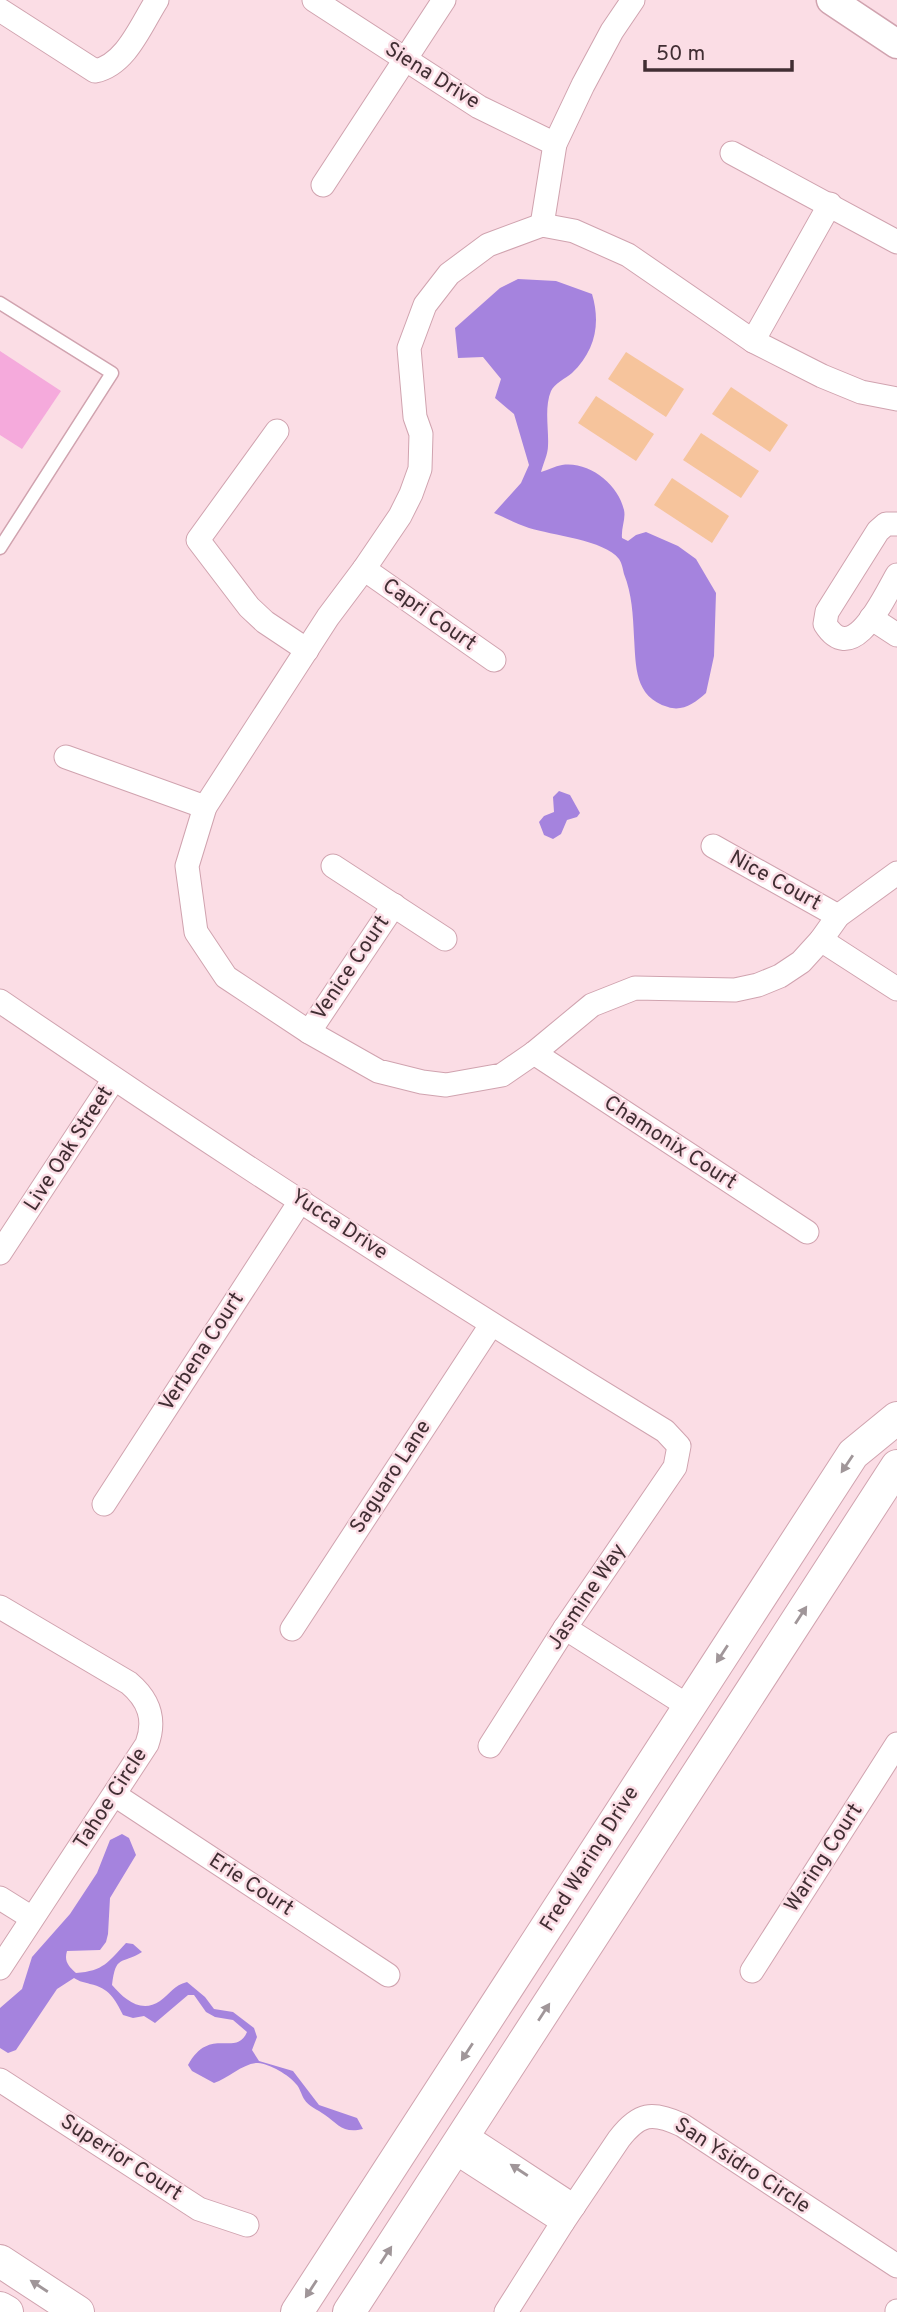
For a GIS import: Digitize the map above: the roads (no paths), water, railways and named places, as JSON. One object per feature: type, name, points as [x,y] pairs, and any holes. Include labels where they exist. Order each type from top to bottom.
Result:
[{"type":"main road","name":"Fred Waring Drive","points":[[297,2312],[853,1454],[897,1418]]},
{"type":"main road","name":"Fred Waring Drive","points":[[349,2312],[897,1465]]},
{"type":"main road","points":[[589,1943],[592,1903],[703,1728],[703,1718],[688,1706]]},
{"type":"main road","points":[[458,2142],[447,2144],[447,2127],[504,2030],[524,1963]]},
{"type":"main road","points":[[0,2261],[78,2312]]},
{"type":"main road","points":[[0,2308],[7,2312]]},
{"type":"street","points":[[0,10],[94,71],[104,69],[120,58],[157,0]]},
{"type":"street","name":"Siena Drive","points":[[314,0],[479,107],[555,144]]},
{"type":"street","points":[[323,185],[444,0]]},
{"type":"street","points":[[542,225],[555,144],[612,31],[633,0]]},
{"type":"street","points":[[831,0],[897,44]]},
{"type":"street","points":[[732,153],[897,242]]},
{"type":"street","points":[[754,341],[830,204]]},
{"type":"street","points":[[897,399],[861,392],[822,376],[754,341],[628,255],[574,231],[542,225],[488,245],[449,274],[425,305],[409,348],[415,417],[421,434],[420,469],[411,494],[400,516],[328,617],[205,807],[187,866],[196,932],[226,977],[309,1032],[378,1071],[446,1085],[502,1075],[534,1053],[592,1005],[635,988],[735,990],[780,976],[801,962],[838,916],[897,873]]},
{"type":"street","points":[[277,431],[198,540],[249,607],[265,622],[307,650]]},
{"type":"street","points":[[897,524],[886,524],[878,531],[827,612],[825,624],[832,635],[845,639],[856,637],[897,575]]},
{"type":"street","name":"Capri Court","points":[[364,569],[494,660]]},
{"type":"street","points":[[871,618],[897,635]]},
{"type":"street","points":[[66,757],[205,807]]},
{"type":"street","name":"Nice Court","points":[[713,846],[838,916]]},
{"type":"street","name":"Venice Court","points":[[333,866],[445,939]]},
{"type":"street","name":"Venice Court","points":[[309,1032],[394,905]]},
{"type":"street","points":[[821,940],[897,989]]},
{"type":"street","name":"Yucca Drive","points":[[0,1001],[114,1079],[491,1325],[665,1432],[679,1446]]},
{"type":"street","name":"Chamonix Court","points":[[534,1053],[807,1231]]},
{"type":"street","name":"Live Oak Street","points":[[0,1253],[114,1079]]},
{"type":"street","name":"Verbena Court","points":[[104,1504],[300,1200]]},
{"type":"street","name":"Saguaro Lane","points":[[292,1629],[491,1325]]},
{"type":"street","name":"Jasmine Way","points":[[490,1746],[565,1628],[675,1467],[679,1446]]},
{"type":"street","name":"Tahoe Circle","points":[[0,1607],[140,1692],[149,1710],[151,1732],[147,1744],[115,1795],[0,1968]]},
{"type":"street","points":[[565,1628],[688,1706]]},
{"type":"street","name":"Waring Court","points":[[752,1971],[897,1744]]},
{"type":"street","name":"Erie Court","points":[[115,1795],[388,1975]]},
{"type":"street","points":[[0,1898],[32,1918]]},
{"type":"street","name":"Superior Court","points":[[0,2080],[199,2209],[247,2225]]},
{"type":"street","name":"San Ysidro Circle","points":[[506,2312],[568,2214],[629,2126],[641,2118],[651,2116],[665,2117],[682,2124],[897,2266]]},
{"type":"street","points":[[458,2142],[568,2214]]},
{"type":"lane","points":[[0,303],[112,373],[0,548]]}]
